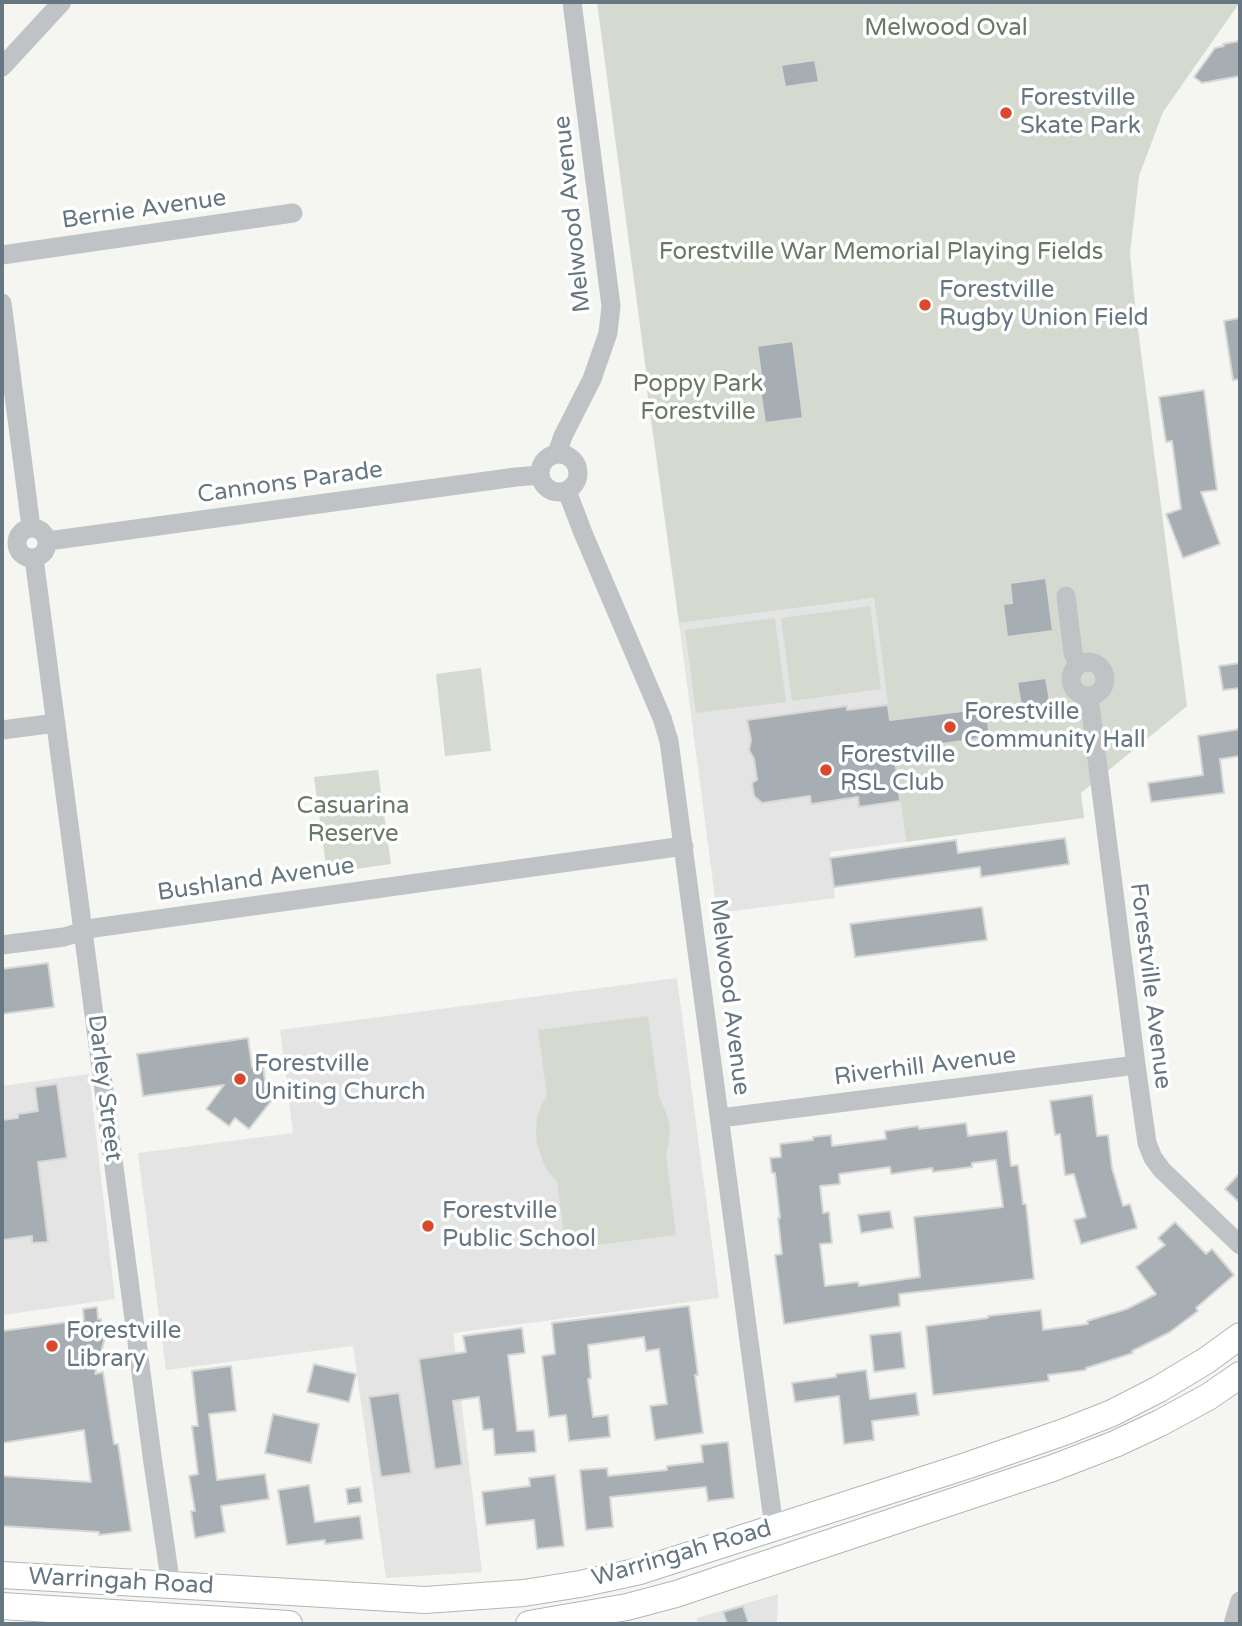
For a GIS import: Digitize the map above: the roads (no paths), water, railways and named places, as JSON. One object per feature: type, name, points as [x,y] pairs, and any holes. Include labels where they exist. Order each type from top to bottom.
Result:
[{"type":"highway","name":"Warringah Road","points":[[2,1575],[425,1600],[524,1593],[580,1584],[640,1571],[1064,1433],[1159,1389],[1198,1366],[1240,1336]]},
{"type":"highway","name":"Warringah Road","points":[[529,1624],[627,1607],[676,1594],[1053,1468],[1160,1423],[1208,1397],[1240,1375]]},
{"type":"highway","name":"Darley Street","points":[[171,1586],[174,1617]]},
{"type":"highway","name":"Warringah Road","points":[[2,1606],[289,1624]]},
{"type":"street","points":[[2,68],[62,2]]},
{"type":"street","name":"Melwood Avenue","points":[[557,453],[592,379],[608,333],[611,306],[572,2]]},
{"type":"street","name":"Bernie Avenue","points":[[2,255],[293,213]]},
{"type":"street","points":[[2,303],[31,527]]},
{"type":"street","points":[[557,453],[569,456],[578,465],[576,483],[567,491],[549,489],[540,475],[542,463],[557,453]]},
{"type":"street","name":"Cannons Parade","points":[[48,541],[540,475]]},
{"type":"street","name":"Melwood Avenue","points":[[567,491],[666,729],[684,846],[774,1528]]},
{"type":"street","points":[[31,527],[40,529],[48,541],[46,550],[34,558],[25,556],[9,545],[17,540],[22,531],[31,527]]},
{"type":"street","name":"Darley Street","points":[[34,558],[171,1586]]},
{"type":"street","name":"Forestville Avenue","points":[[1066,596],[1073,653],[1079,665],[1072,673],[1072,684],[1079,693],[1089,696],[1147,1143],[1162,1170],[1240,1245]]},
{"type":"street","points":[[2,730],[56,723]]},
{"type":"street","name":"Bushland Avenue","points":[[2,945],[64,937],[94,928],[684,846]]},
{"type":"street","name":"Riverhill Avenue","points":[[720,1118],[1136,1065]]},
{"type":"street","points":[[1233,1624],[1240,1601]]},
{"type":"place","name":"Forestville Skate Park","points":[[1006,113]]},
{"type":"place","name":"Forestville Rugby Union Field","points":[[925,305]]},
{"type":"place","name":"Forestville Community Hall","points":[[950,727]]},
{"type":"place","name":"Forestville RSL Club","points":[[826,770]]},
{"type":"place","name":"Forestville Uniting Church","points":[[240,1079]]},
{"type":"place","name":"Forestville Public School","points":[[428,1226]]},
{"type":"place","name":"Forestville Library","points":[[52,1346]]},
{"type":"park label","name":"Melwood Oval","points":[[946,29]]},
{"type":"park label","name":"Forestville War Memorial Playing Fields","points":[[881,253]]},
{"type":"park label","name":"Poppy Park Forestville","points":[[698,399]]},
{"type":"park label","name":"Casuarina Reserve","points":[[353,821]]}]
